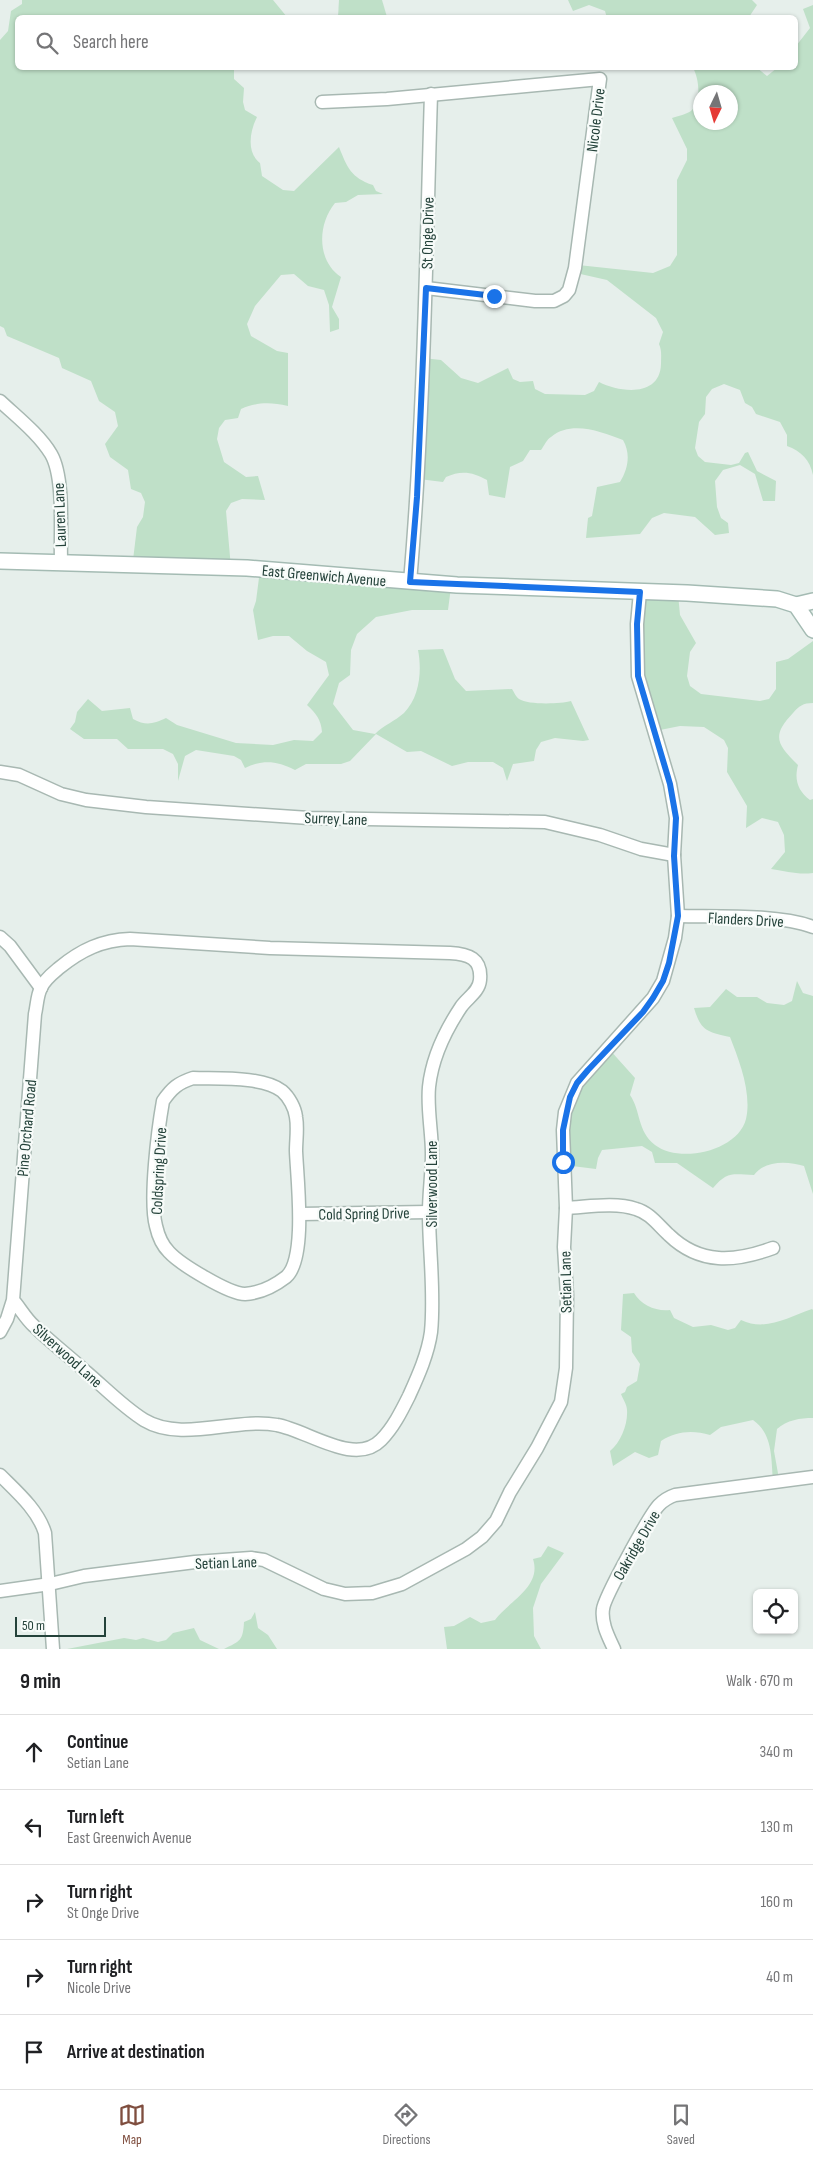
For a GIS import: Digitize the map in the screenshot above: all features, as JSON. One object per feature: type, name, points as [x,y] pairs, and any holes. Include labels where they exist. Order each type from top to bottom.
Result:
[{"type":"street","name":"Nicole Drive","points":[[322,102],[387,99],[600,79],[575,268],[569,290],[564,296],[554,301],[535,301],[426,288]]},
{"type":"street","name":"St Onge Drive","points":[[410,582],[417,497],[426,288],[431,94]]},
{"type":"street","name":"Lauren Lane","points":[[0,401],[38,437],[51,454],[57,470],[59,485],[60,562]]},
{"type":"street","name":"East Greenwich Avenue","points":[[0,561],[247,568],[410,582],[740,596],[778,599],[796,604]]},
{"type":"street","name":"Setian Lane","points":[[0,1590],[50,1584],[84,1576],[195,1562],[251,1558],[264,1560],[324,1589],[346,1594],[372,1593],[402,1584],[471,1545],[482,1537],[496,1521],[510,1492],[537,1448],[561,1402],[566,1368],[567,1295],[564,1247],[566,1208],[563,1130],[570,1097],[577,1083],[643,1012],[653,998],[663,981],[669,963],[678,916],[674,856],[676,818],[670,784],[638,676],[637,624],[640,592]]},
{"type":"street","points":[[813,601],[796,604],[813,630]]},
{"type":"street","name":"Surrey Lane","points":[[0,772],[19,775],[61,794],[86,800],[156,807],[309,818],[545,822],[593,833],[641,849],[674,856]]},
{"type":"street","name":"Flanders Drive","points":[[678,916],[766,919],[813,927]]},
{"type":"street","points":[[0,937],[10,946],[41,988]]},
{"type":"street","name":"Silverwood Lane","points":[[14,1300],[33,1325],[115,1398],[145,1420],[159,1427],[175,1430],[262,1423],[294,1429],[336,1447],[362,1450],[378,1443],[392,1426],[409,1395],[426,1356],[431,1334],[433,1302],[429,1212],[432,1154],[428,1096],[432,1066],[450,1025],[463,1004],[476,992],[480,981],[479,969],[474,958],[466,954],[332,950],[130,939],[112,940],[94,945],[72,957],[52,974],[41,988]]},
{"type":"street","name":"Pine Orchard Road","points":[[0,1332],[7,1320],[14,1300],[34,1024],[41,988]]},
{"type":"street","name":"Coldspring Drive","points":[[193,1078],[260,1082],[273,1086],[283,1092],[291,1101],[296,1117],[300,1214],[293,1266],[287,1276],[271,1288],[243,1294],[227,1289],[208,1279],[170,1253],[158,1236],[154,1210],[161,1113],[163,1101],[171,1089],[179,1082],[193,1078]]},
{"type":"street","points":[[566,1208],[620,1206],[635,1208],[647,1213],[680,1245],[710,1257],[728,1259],[744,1257],[773,1248]]},
{"type":"street","name":"Cold Spring Drive","points":[[300,1214],[429,1212]]},
{"type":"street","points":[[0,1475],[42,1522],[45,1533],[50,1584],[53,1649]]},
{"type":"street","name":"Oakridge Drive","points":[[614,1649],[603,1620],[605,1600],[649,1518],[659,1504],[676,1495],[813,1477]]},
{"type":"green space","points":[[22,0],[273,0],[285,15],[15,15],[15,70],[234,70],[234,79],[244,88],[243,102],[245,110],[257,117],[251,135],[251,147],[260,163],[262,176],[283,190],[294,191],[339,147],[351,171],[360,179],[373,185],[376,191],[383,194],[358,195],[346,202],[335,203],[325,222],[322,242],[324,252],[327,262],[341,277],[332,307],[339,319],[339,329],[330,332],[329,305],[324,290],[308,286],[294,274],[281,275],[255,306],[247,324],[251,336],[277,351],[288,353],[288,406],[264,403],[253,405],[241,409],[238,418],[225,420],[219,428],[217,439],[224,462],[246,477],[258,476],[265,500],[242,499],[231,503],[226,511],[231,568],[133,560],[137,527],[143,517],[145,502],[141,493],[131,489],[128,470],[110,457],[105,444],[118,426],[115,412],[99,401],[91,381],[62,368],[59,358],[7,336],[4,328],[0,326],[0,40],[8,31],[11,11],[22,4]]},
{"type":"green space","points":[[339,0],[382,0],[386,15],[338,15]]},
{"type":"green space","points":[[568,0],[752,0],[757,5],[750,15],[606,15],[605,11],[589,5],[573,11]]},
{"type":"green space","points":[[813,5],[813,475],[810,465],[804,457],[787,446],[787,435],[780,422],[756,414],[752,407],[745,403],[740,390],[724,384],[712,389],[706,397],[705,414],[699,422],[695,448],[698,456],[705,462],[731,465],[739,463],[745,453],[748,452],[757,471],[776,481],[775,501],[763,501],[755,474],[740,465],[723,470],[715,481],[717,507],[721,518],[728,523],[729,533],[715,535],[695,517],[664,513],[652,518],[640,534],[586,538],[588,518],[592,516],[597,487],[620,482],[628,461],[623,440],[587,429],[577,428],[559,432],[548,439],[541,450],[530,450],[523,461],[510,467],[505,498],[489,495],[487,480],[477,475],[462,473],[451,475],[446,477],[443,482],[419,479],[423,358],[441,360],[461,378],[478,383],[508,368],[513,379],[520,382],[533,381],[535,389],[545,394],[585,395],[594,391],[599,382],[628,390],[647,387],[654,382],[659,375],[661,364],[659,344],[663,332],[656,318],[607,280],[576,273],[578,265],[653,273],[670,266],[677,255],[677,180],[687,160],[687,149],[672,118],[685,114],[693,108],[693,130],[738,130],[738,85],[698,85],[694,70],[760,70],[767,76],[774,70],[798,70],[798,43],[810,28],[803,9]]},
{"type":"green space","points":[[260,570],[451,587],[448,610],[412,610],[376,617],[357,634],[351,650],[350,675],[339,683],[333,704],[353,730],[375,734],[404,713],[417,691],[420,675],[418,650],[443,649],[455,679],[466,691],[512,689],[516,696],[523,701],[552,703],[571,701],[589,740],[555,738],[541,742],[536,750],[534,761],[513,764],[507,781],[503,768],[493,762],[468,762],[452,766],[421,751],[407,752],[376,734],[350,761],[341,764],[306,764],[295,770],[270,762],[258,763],[245,768],[241,760],[234,756],[196,750],[185,756],[178,781],[178,764],[173,754],[163,749],[128,749],[117,739],[84,739],[70,729],[75,722],[77,712],[88,699],[102,711],[130,708],[133,719],[142,723],[153,723],[166,718],[177,725],[236,743],[273,745],[294,740],[313,741],[322,732],[321,724],[318,717],[307,705],[329,675],[326,662],[307,651],[289,636],[273,636],[258,640],[253,610]]},
{"type":"green space","points":[[678,594],[680,615],[696,643],[690,652],[687,676],[690,686],[701,694],[760,701],[769,699],[776,689],[776,662],[788,659],[813,641],[813,703],[804,704],[795,711],[782,728],[779,740],[785,751],[798,765],[796,776],[802,793],[810,800],[813,799],[813,873],[797,873],[771,869],[785,852],[784,835],[778,822],[762,818],[746,828],[747,806],[727,772],[728,748],[724,740],[704,727],[680,726],[655,731],[639,679],[640,596]]},
{"type":"green space","points":[[797,981],[803,993],[813,996],[813,1194],[804,1166],[791,1163],[770,1164],[754,1175],[727,1176],[713,1188],[677,1163],[655,1163],[652,1152],[642,1146],[602,1150],[596,1169],[564,1165],[570,1099],[609,1049],[635,1078],[630,1095],[645,1134],[655,1145],[666,1151],[693,1154],[720,1146],[732,1139],[741,1130],[746,1119],[747,1098],[741,1066],[730,1037],[710,1032],[702,1026],[694,1008],[710,1007],[726,989],[737,997],[757,997],[767,1003],[784,1005],[792,1001]]},
{"type":"green space","points":[[634,1293],[650,1307],[670,1310],[674,1318],[693,1327],[711,1325],[728,1330],[735,1328],[741,1320],[750,1323],[768,1324],[813,1310],[813,1418],[794,1420],[785,1423],[777,1429],[774,1451],[779,1479],[773,1480],[768,1439],[760,1426],[753,1420],[721,1427],[710,1435],[697,1432],[679,1433],[661,1441],[658,1455],[649,1458],[635,1452],[613,1466],[610,1451],[620,1438],[625,1427],[627,1415],[626,1406],[621,1394],[625,1392],[627,1387],[637,1381],[640,1364],[632,1352],[631,1337],[621,1330],[623,1294]]},
{"type":"green space","points":[[548,1546],[564,1553],[541,1584],[533,1608],[534,1636],[541,1649],[447,1649],[444,1627],[454,1626],[470,1617],[481,1623],[495,1620],[529,1586],[535,1569],[533,1559],[541,1557]]},
{"type":"green space","points":[[255,1612],[258,1628],[268,1635],[277,1649],[224,1649],[240,1640],[244,1622],[251,1619]]},
{"type":"green space","points":[[194,1628],[200,1640],[219,1649],[67,1649],[124,1638],[136,1640],[143,1638],[158,1642],[166,1640],[173,1633]]},
{"type":"route","points":[[494,296],[426,288],[417,497],[410,582],[490,587],[640,592],[637,624],[638,676],[670,784],[676,818],[674,856],[678,916],[669,963],[663,981],[643,1012],[611,1044],[577,1083],[565,1112],[563,1162]]}]
